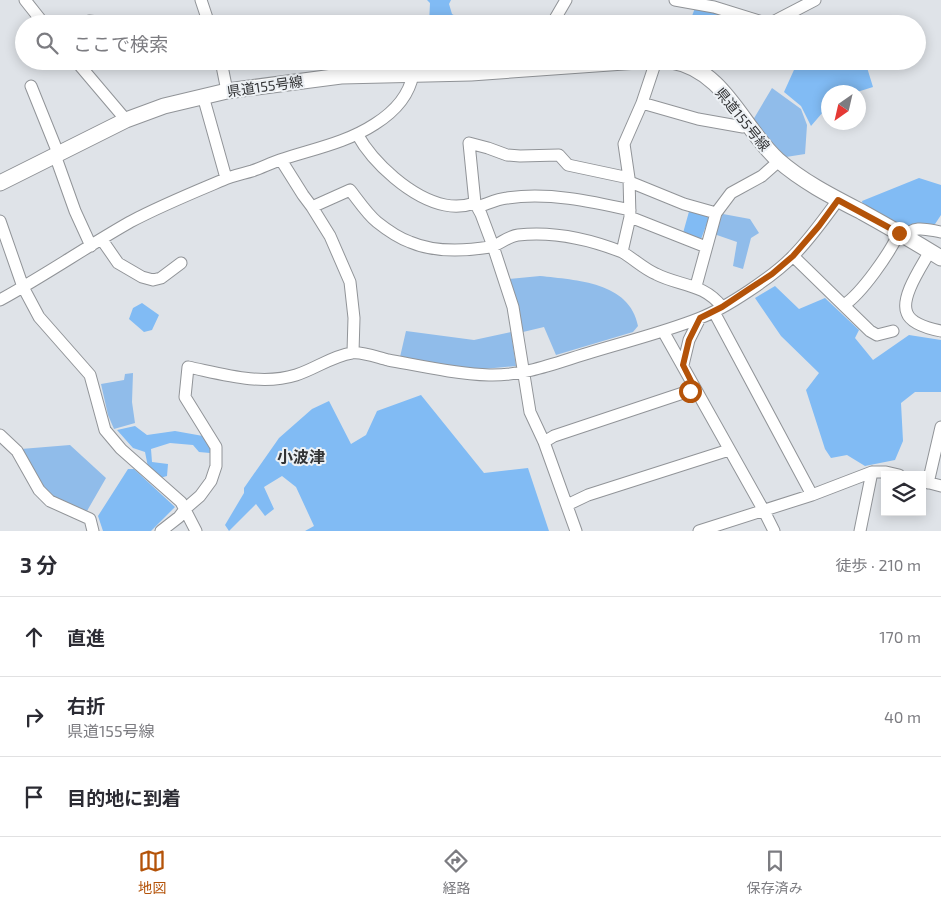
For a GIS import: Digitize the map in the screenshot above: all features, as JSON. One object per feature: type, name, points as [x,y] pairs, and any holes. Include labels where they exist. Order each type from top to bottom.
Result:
[{"type":"main road","name":"県道155号線","points":[[0,183],[126,120],[164,106],[202,96],[341,76],[468,70]]},
{"type":"main road","name":"県道155号線","points":[[694,70],[724,93],[766,148],[779,161],[838,200],[935,255]]},
{"type":"street","points":[[25,0],[37,15]]},
{"type":"street","points":[[201,0],[206,15]]},
{"type":"street","points":[[557,15],[566,0]]},
{"type":"street","points":[[675,0],[714,7],[740,15]]},
{"type":"street","points":[[785,15],[809,1]]},
{"type":"street","points":[[84,70],[126,120]]},
{"type":"street","points":[[223,70],[227,91]]},
{"type":"street","points":[[622,252],[630,214],[630,180],[624,144],[642,103],[653,70]]},
{"type":"street","points":[[0,300],[146,214],[226,178],[324,147],[357,134],[381,120],[401,103],[412,82],[413,74]]},
{"type":"street","points":[[32,86],[75,211],[90,246]]},
{"type":"street","points":[[202,96],[226,178]]},
{"type":"street","points":[[642,103],[698,119],[743,127],[748,125]]},
{"type":"street","points":[[357,134],[374,159],[401,184],[423,197],[444,205],[476,205],[506,198],[532,196],[568,198],[598,203],[630,214],[706,247]]},
{"type":"street","points":[[576,531],[544,442],[530,412],[513,307],[493,246],[476,205],[469,143],[507,155],[559,155],[568,165],[630,180],[684,204],[716,213]]},
{"type":"street","points":[[280,160],[330,236],[350,282],[354,318],[353,352]]},
{"type":"street","points":[[696,286],[716,213],[731,194],[762,176],[779,161]]},
{"type":"street","points":[[312,207],[350,190],[376,221],[410,242],[433,248],[456,249],[493,246],[516,235],[555,235],[587,239],[622,252],[654,274],[696,286],[719,302],[718,309],[812,495]]},
{"type":"street","points":[[160,531],[179,517],[185,508],[200,496],[211,481],[216,466],[216,447],[185,396],[188,367],[234,377],[269,380],[296,375],[323,362],[353,352],[387,360],[472,374],[524,373],[663,331],[700,318],[718,309],[772,274],[793,256],[838,200]]},
{"type":"street","points":[[0,221],[23,287],[39,317],[90,375],[106,430],[121,449],[181,502],[196,531]]},
{"type":"street","points":[[844,305],[852,300],[861,290],[902,235],[914,229],[922,228],[941,232]]},
{"type":"street","points":[[102,240],[118,263],[142,277],[153,280],[161,278],[181,263]]},
{"type":"street","points":[[935,255],[912,283],[905,304],[907,315],[912,320],[930,329],[941,331]]},
{"type":"street","points":[[793,256],[873,334],[893,331]]},
{"type":"street","points":[[683,365],[689,340],[700,318]]},
{"type":"street","points":[[663,331],[774,531]]},
{"type":"street","points":[[544,442],[554,436],[695,389]]},
{"type":"street","points":[[926,479],[941,427]]},
{"type":"street","points":[[0,435],[17,451],[39,490],[50,501],[90,519],[93,531]]},
{"type":"street","points":[[567,505],[588,495],[729,450]]},
{"type":"street","points":[[863,530],[872,472]]},
{"type":"street","points":[[699,531],[812,495],[872,472],[881,472]]},
{"type":"street","points":[[926,482],[941,486]]},
{"type":"shaded area","points":[[427,0],[451,0],[449,4],[454,15],[429,15],[430,3]]},
{"type":"shaded area","points":[[695,8],[722,15],[692,15]]},
{"type":"shaded area","points":[[794,70],[868,70],[873,87],[866,89],[866,85],[821,85],[821,114],[811,126],[801,106],[784,92]]},
{"type":"shaded area","points":[[772,88],[801,109],[807,125],[805,154],[786,157],[753,120]]},
{"type":"shaded area","points":[[919,178],[941,185],[941,215],[935,224],[902,227],[863,206],[862,201]]},
{"type":"shaded area","points":[[690,208],[710,215],[700,242],[683,233]]},
{"type":"shaded area","points":[[723,214],[750,219],[759,233],[751,238],[743,269],[733,266],[737,242],[714,234]]},
{"type":"shaded area","points":[[540,276],[585,282],[613,292],[624,300],[633,311],[638,326],[633,332],[556,355],[544,327],[523,332],[509,279]]},
{"type":"shaded area","points":[[775,286],[799,309],[825,298],[859,330],[855,338],[873,360],[909,335],[941,340],[941,392],[915,392],[901,403],[903,441],[895,460],[865,466],[847,455],[831,458],[825,449],[806,390],[819,373],[781,336],[755,298]]},
{"type":"shaded area","points":[[142,303],[159,315],[152,330],[144,332],[129,319],[133,308]]},
{"type":"shaded area","points":[[406,331],[474,340],[511,332],[516,366],[473,370],[400,357]]},
{"type":"shaded area","points":[[133,373],[132,402],[135,423],[114,429],[108,415],[101,384],[124,380],[125,374]]},
{"type":"shaded area","points":[[421,395],[484,473],[528,468],[549,531],[305,531],[314,526],[296,487],[282,476],[264,487],[274,509],[265,516],[256,504],[229,531],[225,525],[244,493],[244,488],[279,438],[312,409],[329,401],[351,444],[366,435],[377,411]]},
{"type":"shaded area","points":[[135,426],[147,435],[175,431],[203,436],[210,446],[210,453],[199,452],[193,445],[170,443],[151,449],[152,462],[168,464],[167,476],[160,478],[148,467],[145,452],[133,448],[117,430]]},
{"type":"shaded area","points":[[70,445],[106,478],[87,511],[54,498],[40,484],[21,449]]},
{"type":"shaded area","points":[[128,469],[134,469],[175,507],[151,531],[103,531],[98,516]]},
{"type":"district","name":"小波津","points":[[301,456]]},
{"type":"route","points":[[690,391],[695,389],[683,365],[689,340],[700,318],[722,307],[772,274],[793,256],[838,200],[899,233]]}]
